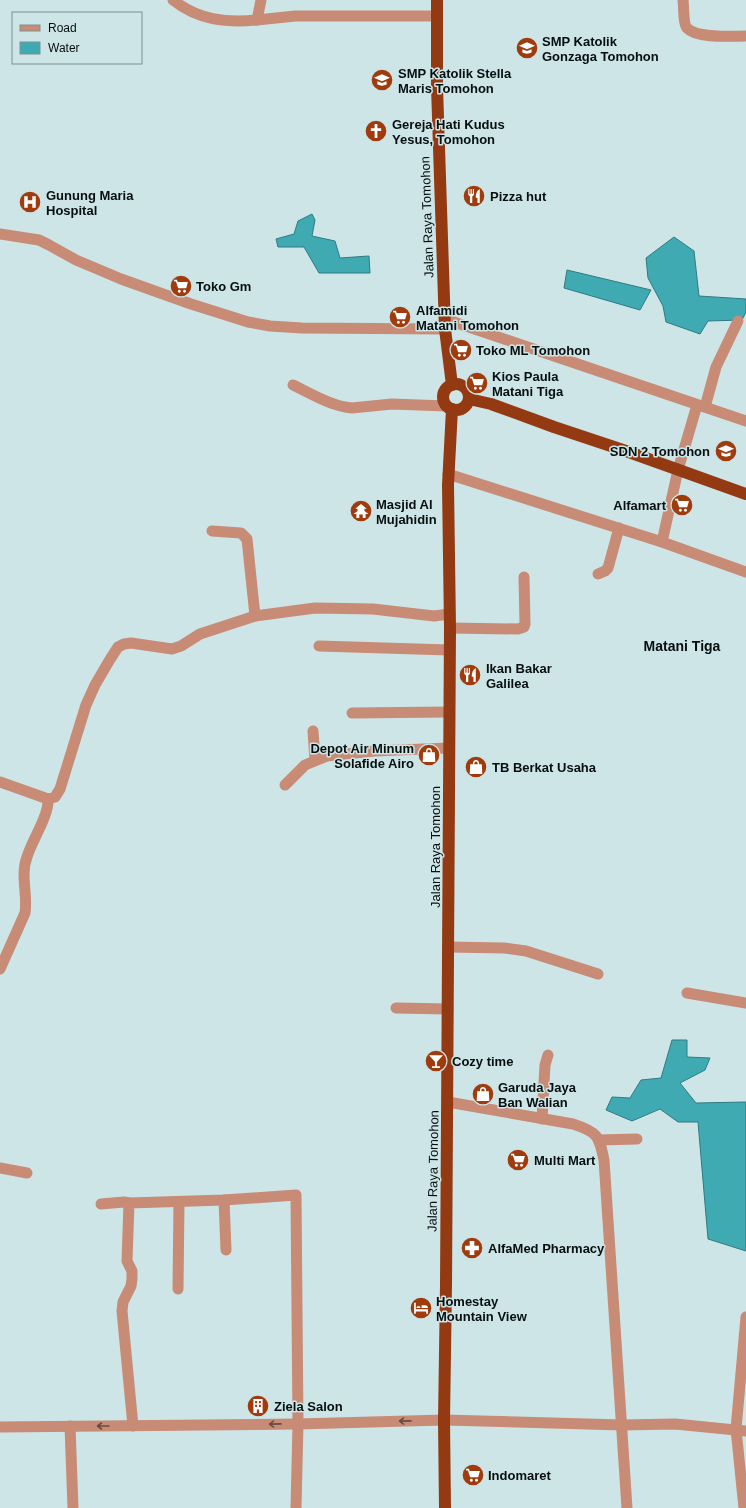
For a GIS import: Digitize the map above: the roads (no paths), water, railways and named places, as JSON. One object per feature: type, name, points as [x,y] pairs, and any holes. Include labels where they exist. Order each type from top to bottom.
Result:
[{"type":"highway","name":"Jalan Raya Tomohon","points":[[437,0],[445,324],[452,385],[446,389],[443,395],[443,399],[449,408],[448,474],[450,614],[448,1102],[444,1420],[445,1508]]},
{"type":"highway","points":[[449,408],[463,408],[469,399],[466,388],[459,385],[452,385]]},
{"type":"highway","points":[[469,399],[491,404],[746,494]]},
{"type":"street","points":[[172,0],[188,10],[212,19],[228,22],[295,16],[437,16]]},
{"type":"street","points":[[257,20],[261,0]]},
{"type":"street","points":[[683,0],[685,24],[687,28],[692,31],[712,37],[746,36]]},
{"type":"street","points":[[0,234],[21,236],[39,240],[76,260],[121,279],[191,304],[248,322],[270,326],[302,328],[445,324],[483,331],[746,421]]},
{"type":"street","points":[[662,542],[678,470],[716,367],[738,321]]},
{"type":"street","points":[[294,385],[320,399],[352,408],[392,404],[449,408]]},
{"type":"street","points":[[448,474],[662,542],[746,572]]},
{"type":"street","points":[[598,574],[608,568],[618,528]]},
{"type":"street","points":[[212,531],[241,533],[247,539],[255,616]]},
{"type":"street","points":[[450,628],[518,629],[524,627],[524,577]]},
{"type":"street","points":[[0,782],[48,799],[55,797],[60,789],[86,705],[95,685],[118,647],[124,644],[131,643],[172,648],[181,646],[207,632],[255,616],[315,608],[372,609],[434,616],[450,614]]},
{"type":"street","points":[[319,646],[449,650]]},
{"type":"street","points":[[352,713],[449,712]]},
{"type":"street","points":[[313,731],[315,760]]},
{"type":"street","points":[[284,785],[305,765],[327,756],[449,748]]},
{"type":"street","points":[[0,969],[25,913],[24,869],[26,859],[48,809],[48,799]]},
{"type":"street","points":[[448,947],[504,948],[526,951],[598,974]]},
{"type":"street","points":[[687,993],[746,1003]]},
{"type":"street","points":[[396,1008],[448,1009]]},
{"type":"street","points":[[542,1119],[545,1065],[548,1055]]},
{"type":"street","points":[[448,1102],[573,1124],[596,1134],[599,1140],[604,1160],[627,1508]]},
{"type":"street","points":[[599,1140],[636,1139]]},
{"type":"street","points":[[0,1168],[27,1173]]},
{"type":"street","points":[[100,1204],[124,1202],[129,1204],[224,1200],[296,1194],[298,1424],[296,1508]]},
{"type":"street","points":[[224,1200],[226,1250]]},
{"type":"street","points":[[178,1289],[179,1202]]},
{"type":"street","points":[[129,1204],[128,1261],[132,1271],[132,1279],[131,1286],[123,1302],[122,1311],[133,1426]]},
{"type":"street","points":[[744,1508],[741,1430],[746,1318]]},
{"type":"street","points":[[0,1427],[298,1424],[444,1420],[622,1425],[675,1424],[741,1430]]},
{"type":"street","points":[[70,1426],[73,1508]]},
{"type":"water","points":[[312,214],[315,220],[312,236],[335,241],[340,258],[369,256],[370,273],[319,273],[304,247],[278,247],[276,239],[294,234],[298,221]]},
{"type":"water","points":[[674,237],[694,251],[699,296],[746,299],[746,312],[742,320],[708,321],[700,334],[666,322],[663,306],[648,278],[646,258]]},
{"type":"water","points":[[567,270],[651,290],[640,310],[564,288]]},
{"type":"water","points":[[672,1040],[687,1040],[687,1057],[710,1058],[705,1070],[680,1083],[696,1103],[746,1102],[746,1251],[708,1239],[698,1122],[678,1122],[660,1109],[632,1121],[606,1110],[612,1097],[630,1098],[641,1080],[661,1078]]},
{"type":"place","name":"SMP Katolik Gonzaga Tomohon","points":[[527,48]]},
{"type":"place","name":"SMP Katolik Stella Maris Tomohon","points":[[382,80]]},
{"type":"place","name":"Gereja Hati Kudus Yesus, Tomohon","points":[[376,131]]},
{"type":"place","name":"Pizza hut","points":[[474,196]]},
{"type":"place","name":"Gunung Maria Hospital","points":[[30,202]]},
{"type":"place","name":"Toko Gm","points":[[181,286]]},
{"type":"place","name":"Alfamidi Matani Tomohon","points":[[400,317]]},
{"type":"place","name":"Toko ML Tomohon","points":[[461,350]]},
{"type":"place","name":"Kios Paula Matani Tiga","points":[[477,383]]},
{"type":"place","name":"SDN 2 Tomohon","points":[[726,451]]},
{"type":"place","name":"Alfamart","points":[[682,505]]},
{"type":"place","name":"Masjid Al Mujahidin","points":[[361,511]]},
{"type":"place","name":"Ikan Bakar Galilea","points":[[470,675]]},
{"type":"place","name":"Depot Air Minum Solafide Airo","points":[[429,755]]},
{"type":"place","name":"TB Berkat Usaha","points":[[476,767]]},
{"type":"place","name":"Cozy time","points":[[436,1061]]},
{"type":"place","name":"Garuda Jaya Ban Walian","points":[[483,1094]]},
{"type":"place","name":"Multi Mart","points":[[518,1160]]},
{"type":"place","name":"AlfaMed Pharmacy","points":[[472,1248]]},
{"type":"place","name":"Homestay Mountain View","points":[[421,1308]]},
{"type":"place","name":"Ziela Salon","points":[[258,1406]]},
{"type":"place","name":"Indomaret","points":[[473,1475]]},
{"type":"district","name":"Matani Tiga","points":[[682,646]]}]
